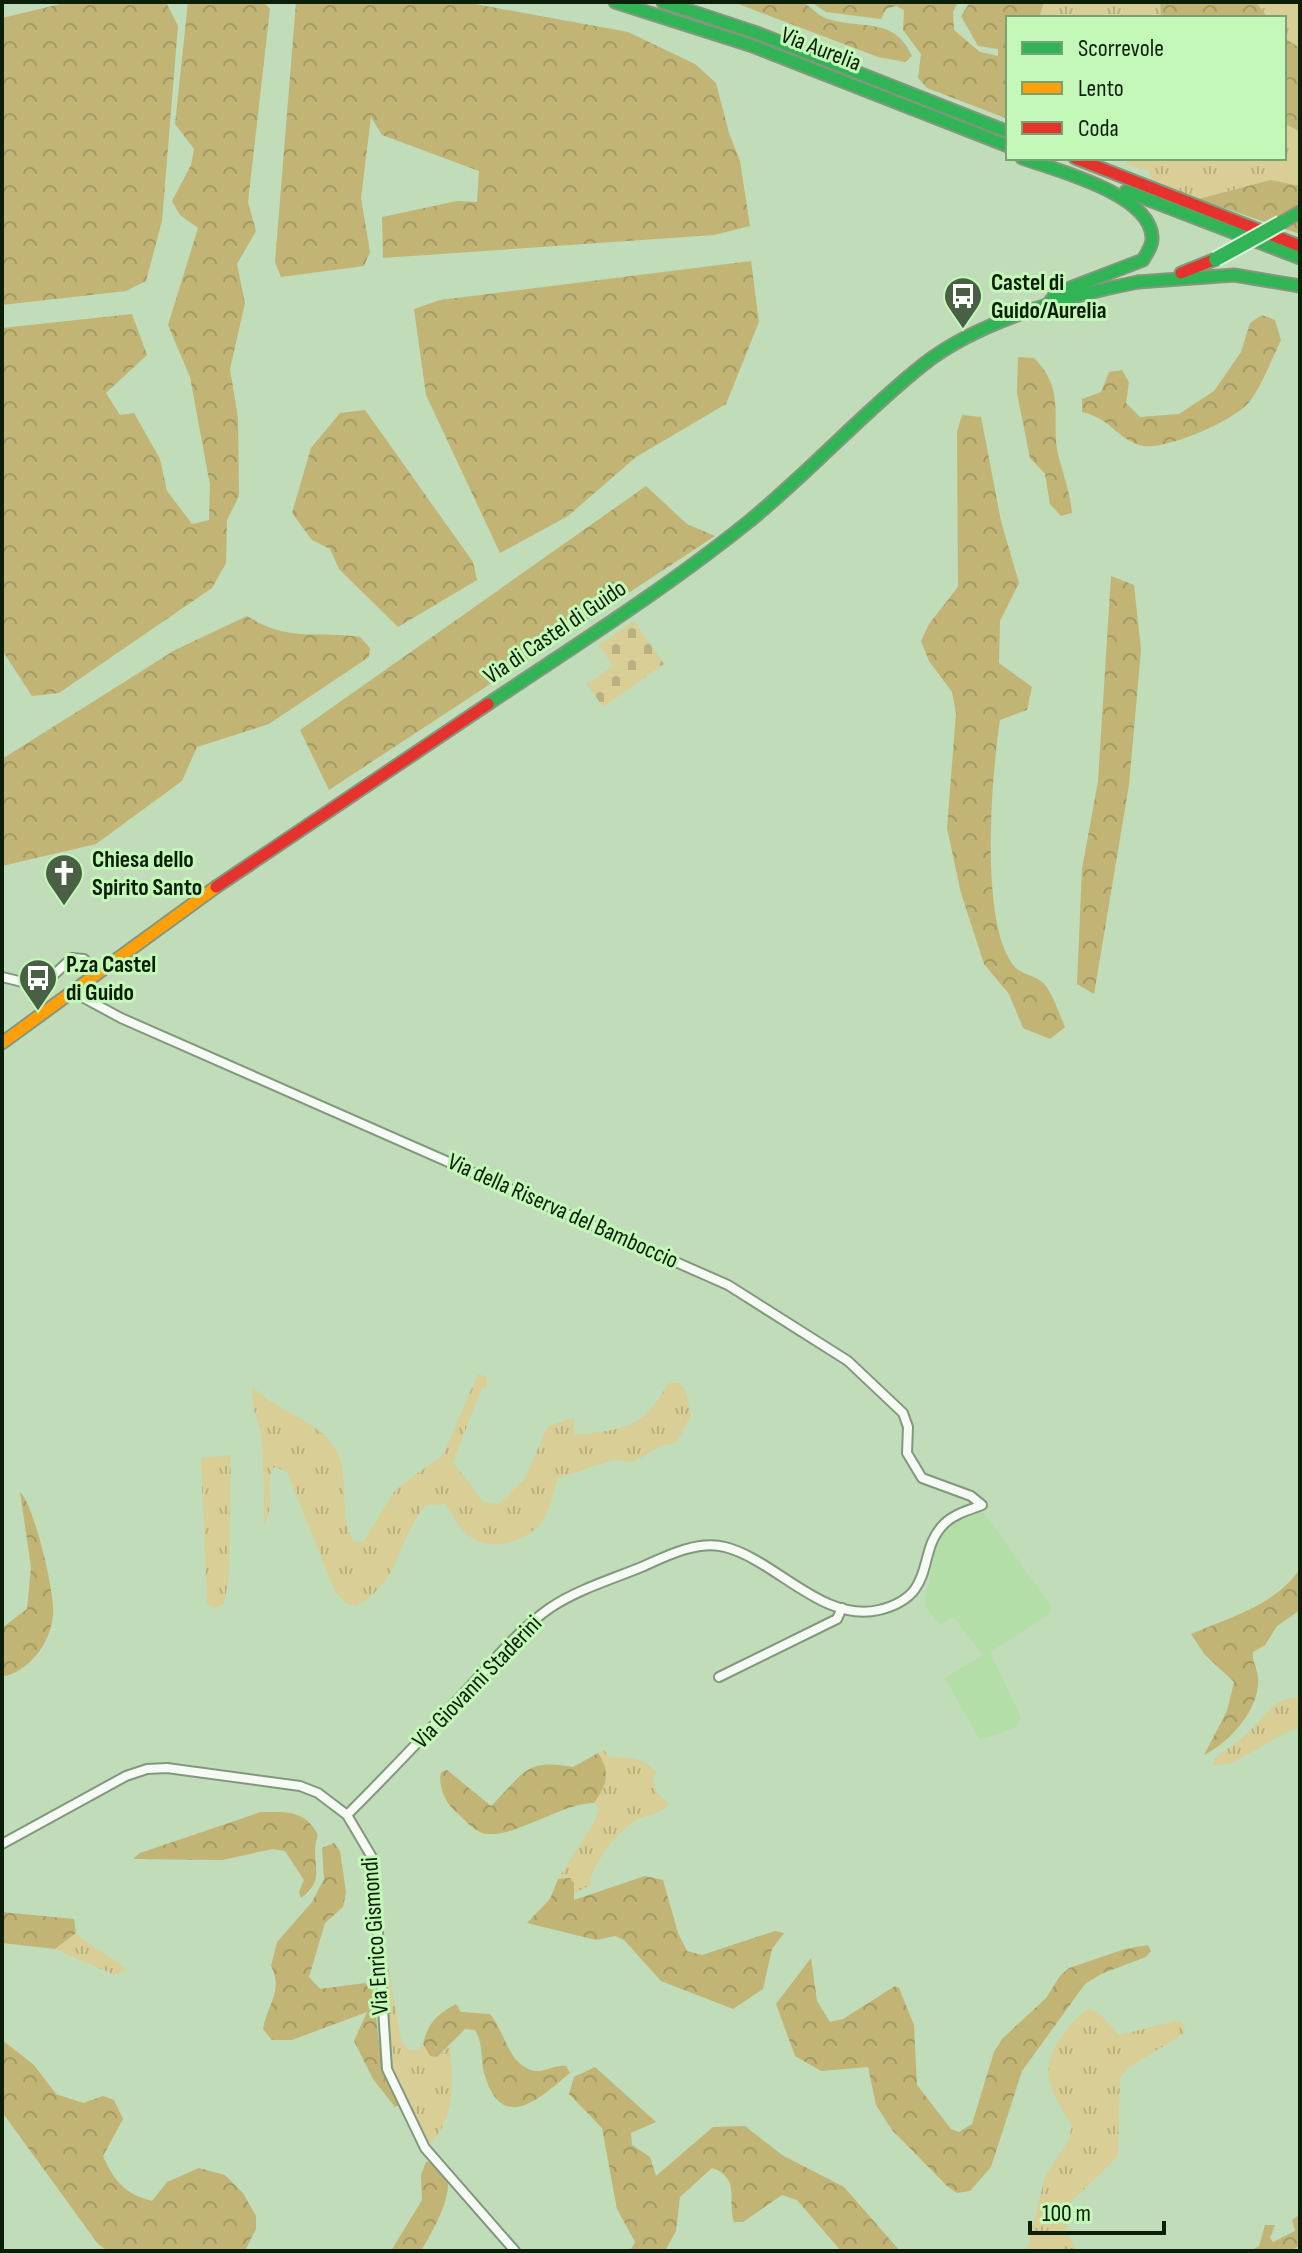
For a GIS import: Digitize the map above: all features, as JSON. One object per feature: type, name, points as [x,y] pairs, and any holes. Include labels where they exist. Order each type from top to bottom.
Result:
[{"type":"main road","name":"Via Aurelia","points":[[615,2],[738,41],[1006,145]]},
{"type":"main road","name":"Via Aurelia","points":[[663,2],[757,33],[1006,131]]},
{"type":"main road","points":[[932,116],[942,126],[1006,151]]},
{"type":"main road","points":[[1027,160],[1129,200],[1146,214],[1154,231],[1151,251],[1143,260],[1057,293],[1049,303]]},
{"type":"main road","points":[[1045,160],[1300,258]]},
{"type":"main road","points":[[1080,160],[1300,246]]},
{"type":"main road","points":[[1138,282],[1181,273],[1216,259],[1300,212]]},
{"type":"main road","points":[[1138,282],[1234,275],[1300,286]]},
{"type":"main road","name":"Via di Castel di Guido","points":[[2,1043],[190,904],[686,571],[751,520],[926,362],[1007,318],[1049,303],[1138,282]]},
{"type":"street","points":[[2,977],[35,985],[47,981],[72,958],[84,959],[95,973]]},
{"type":"street","name":"Via della Riserva del Bamboccio","points":[[73,992],[121,1018],[728,1285],[848,1361],[903,1413],[908,1427],[907,1453],[922,1478],[971,1496],[982,1505]]},
{"type":"street","name":"Via Giovanni Staderini","points":[[347,1815],[542,1614],[572,1596],[695,1547],[725,1547],[842,1608],[876,1610],[905,1598],[925,1573],[941,1527],[953,1517],[982,1505]]},
{"type":"street","points":[[719,1677],[837,1619],[842,1608]]},
{"type":"street","name":"Via Enrico Gismondi","points":[[2,1844],[126,1776],[152,1768],[300,1786],[325,1797],[347,1815],[373,1859],[387,2069],[425,2148],[515,2251]]},
{"type":"shaded area","points":[[983,1512],[1052,1607],[1048,1615],[990,1652],[1021,1718],[1016,1727],[980,1740],[945,1678],[983,1655],[953,1617],[941,1625],[924,1605],[939,1535],[966,1515]]},
{"type":"green space","points":[[69,2],[166,2],[178,26],[162,221],[146,281],[126,291],[2,305],[2,18]]},
{"type":"green space","points":[[188,2],[264,2],[270,9],[248,202],[256,231],[237,264],[245,303],[230,369],[238,418],[239,496],[227,520],[226,563],[212,588],[59,693],[32,696],[2,650],[2,328],[132,314],[147,355],[106,393],[120,415],[134,413],[160,459],[167,491],[192,524],[209,520],[210,485],[190,377],[168,325],[198,228],[180,215],[172,201],[191,165],[194,149],[175,124]]},
{"type":"green space","points":[[296,2],[464,2],[628,32],[695,64],[716,83],[740,161],[750,226],[714,235],[383,258],[382,217],[457,201],[477,202],[479,171],[382,135],[371,117],[361,198],[370,252],[364,266],[281,277],[275,262]]},
{"type":"green space","points":[[733,2],[802,2],[828,19],[887,30],[905,43],[912,56],[905,62],[878,57]]},
{"type":"green space","points":[[811,2],[958,2],[953,12],[954,30],[980,52],[998,56],[998,49],[978,46],[961,16],[970,2],[1044,2],[1040,16],[1006,16],[1006,118],[927,88],[918,78],[921,54],[903,30],[904,10],[896,6],[886,9],[881,19],[826,12]]},
{"type":"green space","points":[[1044,2],[1160,2],[1161,16],[1040,16]]},
{"type":"green space","points":[[1160,2],[1256,2],[1266,16],[1161,16]]},
{"type":"green space","points":[[1256,2],[1300,2],[1300,48],[1286,39],[1286,16],[1266,16]]},
{"type":"green space","points":[[1286,39],[1300,48],[1300,132],[1286,124]]},
{"type":"green space","points":[[1286,124],[1300,132],[1300,186],[1271,180],[1198,199],[1151,180],[1148,170],[1125,164],[1129,160],[1286,160]]},
{"type":"green space","points":[[1271,180],[1300,186],[1300,234],[1198,199]]},
{"type":"green space","points":[[751,261],[759,322],[726,404],[636,457],[568,516],[500,553],[426,395],[414,309],[440,300]]},
{"type":"green space","points":[[1262,315],[1275,320],[1281,340],[1250,401],[1230,417],[1181,440],[1150,446],[1131,441],[1100,419],[1082,412],[1082,399],[1101,392],[1109,372],[1122,370],[1129,382],[1126,403],[1140,417],[1179,414],[1214,391],[1241,352],[1250,323]]},
{"type":"green space","points":[[1018,357],[1034,358],[1051,383],[1056,408],[1056,445],[1072,513],[1061,516],[1050,504],[1045,474],[1030,458],[1017,393]]},
{"type":"green space","points":[[365,410],[473,562],[477,580],[398,627],[339,569],[330,549],[312,540],[292,513],[311,448],[340,413]]},
{"type":"green space","points":[[962,415],[981,417],[1001,521],[1019,583],[1000,621],[999,663],[1032,687],[1027,710],[1000,720],[991,849],[996,920],[1004,948],[1016,968],[1047,987],[1056,1004],[1065,1027],[1050,1039],[1023,1028],[1009,994],[984,964],[961,893],[947,828],[956,713],[952,692],[929,661],[921,641],[929,624],[958,587],[957,432]]},
{"type":"green space","points":[[646,486],[687,524],[715,536],[329,790],[300,730]]},
{"type":"green space","points":[[1111,576],[1134,585],[1141,650],[1129,785],[1094,994],[1077,984],[1082,869],[1098,781]]},
{"type":"green space","points":[[247,616],[290,633],[360,637],[370,648],[369,657],[269,724],[197,747],[182,781],[96,844],[2,866],[2,759],[175,650]]},
{"type":"green space","points":[[634,621],[664,664],[603,707],[587,684],[613,666],[599,645]]},
{"type":"green space","points":[[478,1374],[487,1377],[487,1388],[482,1387],[453,1462],[483,1502],[498,1504],[524,1480],[548,1426],[574,1418],[574,1435],[620,1428],[640,1419],[669,1383],[679,1383],[684,1388],[691,1415],[676,1443],[660,1446],[633,1462],[614,1460],[558,1478],[540,1524],[515,1541],[495,1544],[475,1540],[461,1527],[445,1504],[426,1505],[382,1585],[356,1606],[345,1603],[335,1592],[287,1472],[274,1467],[270,1481],[270,1509],[264,1525],[262,1447],[252,1400],[253,1387],[312,1426],[333,1444],[342,1466],[349,1531],[353,1541],[363,1542],[396,1489],[443,1455]]},
{"type":"green space","points":[[231,1455],[229,1576],[224,1604],[215,1608],[207,1604],[201,1458]]},
{"type":"green space","points":[[20,1492],[26,1500],[43,1551],[53,1615],[48,1635],[39,1652],[25,1666],[7,1676],[2,1675],[2,1628],[27,1609],[31,1567]]},
{"type":"green space","points":[[1300,1569],[1300,1610],[1277,1626],[1265,1645],[1253,1652],[1258,1689],[1249,1712],[1224,1742],[1204,1755],[1227,1711],[1234,1682],[1205,1655],[1191,1634],[1265,1601]]},
{"type":"green space","points":[[1300,1697],[1300,1729],[1291,1730],[1232,1763],[1212,1766],[1214,1759],[1250,1731],[1271,1708]]},
{"type":"green space","points":[[604,1750],[609,1757],[635,1759],[651,1767],[656,1772],[653,1780],[657,1793],[669,1803],[622,1831],[600,1858],[590,1885],[572,1895],[574,1884],[570,1879],[558,1879],[596,1819],[599,1808],[594,1803],[605,1778],[598,1753]]},
{"type":"green space","points":[[598,1753],[605,1767],[606,1778],[594,1803],[566,1809],[502,1833],[489,1834],[475,1829],[450,1806],[441,1787],[441,1772],[447,1770],[491,1806],[519,1777],[534,1767],[573,1767]]},
{"type":"green space","points":[[261,1812],[295,1814],[307,1821],[318,1835],[316,1876],[301,1898],[299,1892],[304,1880],[285,1851],[273,1849],[222,1860],[133,1859],[140,1853]]},
{"type":"green space","points":[[334,1843],[340,1851],[346,1892],[343,1907],[325,1923],[309,1977],[320,1989],[365,1983],[373,1991],[383,2075],[401,2104],[395,2107],[373,2079],[354,2041],[367,2012],[292,2040],[272,2040],[263,2029],[275,1990],[275,1975],[271,1966],[277,1942],[312,1902],[324,1879],[322,1848]]},
{"type":"green space","points":[[645,1876],[663,1880],[678,1933],[687,1951],[702,1955],[775,1931],[784,1933],[772,1949],[763,1989],[733,2009],[661,1981],[624,1940],[615,1936],[596,1940],[527,1923],[550,1899],[558,1879],[570,1878],[574,1883],[574,1900]]},
{"type":"green space","points":[[2,1912],[74,1919],[76,1933],[55,1949],[2,1943]]},
{"type":"green space","points":[[76,1933],[126,1970],[115,1975],[55,1949]]},
{"type":"green space","points":[[1148,1945],[1151,1951],[1146,1957],[1101,1974],[1085,1984],[1022,2071],[991,2167],[970,2191],[957,2193],[947,2186],[892,2130],[876,2105],[868,2067],[821,2071],[795,2056],[776,2004],[811,1958],[817,2001],[830,2022],[843,2019],[895,1986],[899,1988],[914,2025],[917,2085],[951,2129],[959,2132],[972,2124],[994,2052],[1002,2039],[1046,1998],[1060,1976],[1069,1968],[1125,1949]]},
{"type":"green space","points":[[382,1961],[387,1961],[401,2040],[408,2050],[418,2050],[423,2044],[430,2056],[437,2057],[450,2046],[451,2098],[444,2123],[429,2144],[388,2059]]},
{"type":"green space","points":[[456,2004],[461,2012],[490,2014],[513,2056],[526,2068],[539,2071],[566,2066],[570,2073],[523,2106],[511,2107],[501,2103],[492,2092],[484,2073],[481,2046],[475,2030],[465,2029],[437,2057],[430,2056],[423,2044],[434,2020]]},
{"type":"green space","points":[[1088,2009],[1098,2012],[1119,2035],[1180,2020],[1185,2028],[1183,2034],[1128,2068],[1120,2079],[1118,2156],[1069,2204],[1066,2229],[1077,2251],[1059,2248],[1027,2251],[1045,2177],[1068,2141],[1072,2126],[1049,2080],[1050,2060],[1059,2040]]},
{"type":"green space","points":[[2,2040],[34,2065],[56,2094],[83,2103],[103,2096],[114,2100],[123,2119],[103,2156],[116,2179],[134,2195],[152,2201],[167,2182],[199,2168],[225,2175],[243,2193],[256,2216],[256,2229],[245,2251],[108,2251],[98,2244],[2,2112]]},
{"type":"green space","points":[[595,2067],[656,2122],[631,2133],[632,2145],[650,2157],[656,2176],[713,2127],[745,2126],[782,2155],[844,2187],[900,2251],[841,2251],[797,2200],[782,2195],[743,2222],[734,2222],[730,2184],[721,2172],[712,2168],[680,2197],[676,2231],[665,2251],[630,2251],[635,2242],[617,2209],[602,2128],[569,2094],[574,2077]]},
{"type":"green space","points":[[426,2162],[433,2162],[448,2184],[440,2214],[421,2251],[391,2251],[422,2200],[421,2175]]},
{"type":"green space","points":[[1300,2214],[1300,2246],[1290,2251],[1250,2251],[1259,2246],[1265,2225],[1275,2225],[1270,2238],[1273,2242],[1295,2231],[1292,2220]]},
{"type":"traffic: fast","points":[[615,2],[750,45],[1006,145]]},
{"type":"traffic: fast","points":[[663,2],[757,33],[1006,131]]},
{"type":"traffic: fast","points":[[1028,160],[1078,177],[1119,196],[1136,208],[1147,222],[1152,237],[1143,260],[1057,293],[1049,303]]},
{"type":"traffic: fast","points":[[1126,191],[1300,258]]},
{"type":"traffic: fast","points":[[1281,223],[1300,212]]},
{"type":"traffic: fast","points":[[1216,259],[1281,223]]},
{"type":"traffic: fast","points":[[1138,282],[1234,275],[1300,286]]},
{"type":"traffic: fast","points":[[488,704],[716,547],[770,504],[901,383],[946,349],[1026,312],[1138,282]]},
{"type":"traffic: slow","points":[[2,1043],[216,887]]},
{"type":"traffic: jam","points":[[1080,160],[1300,246]]},
{"type":"traffic: jam","points":[[1181,273],[1216,259]]},
{"type":"traffic: jam","points":[[216,887],[488,704]]},
{"type":"place","name":"Castel di Guido/Aurelia","points":[[963,330]]},
{"type":"place","name":"Chiesa dello Spirito Santo","points":[[64,907]]},
{"type":"place","name":"P.za Castel di Guido","points":[[38,1012]]}]
